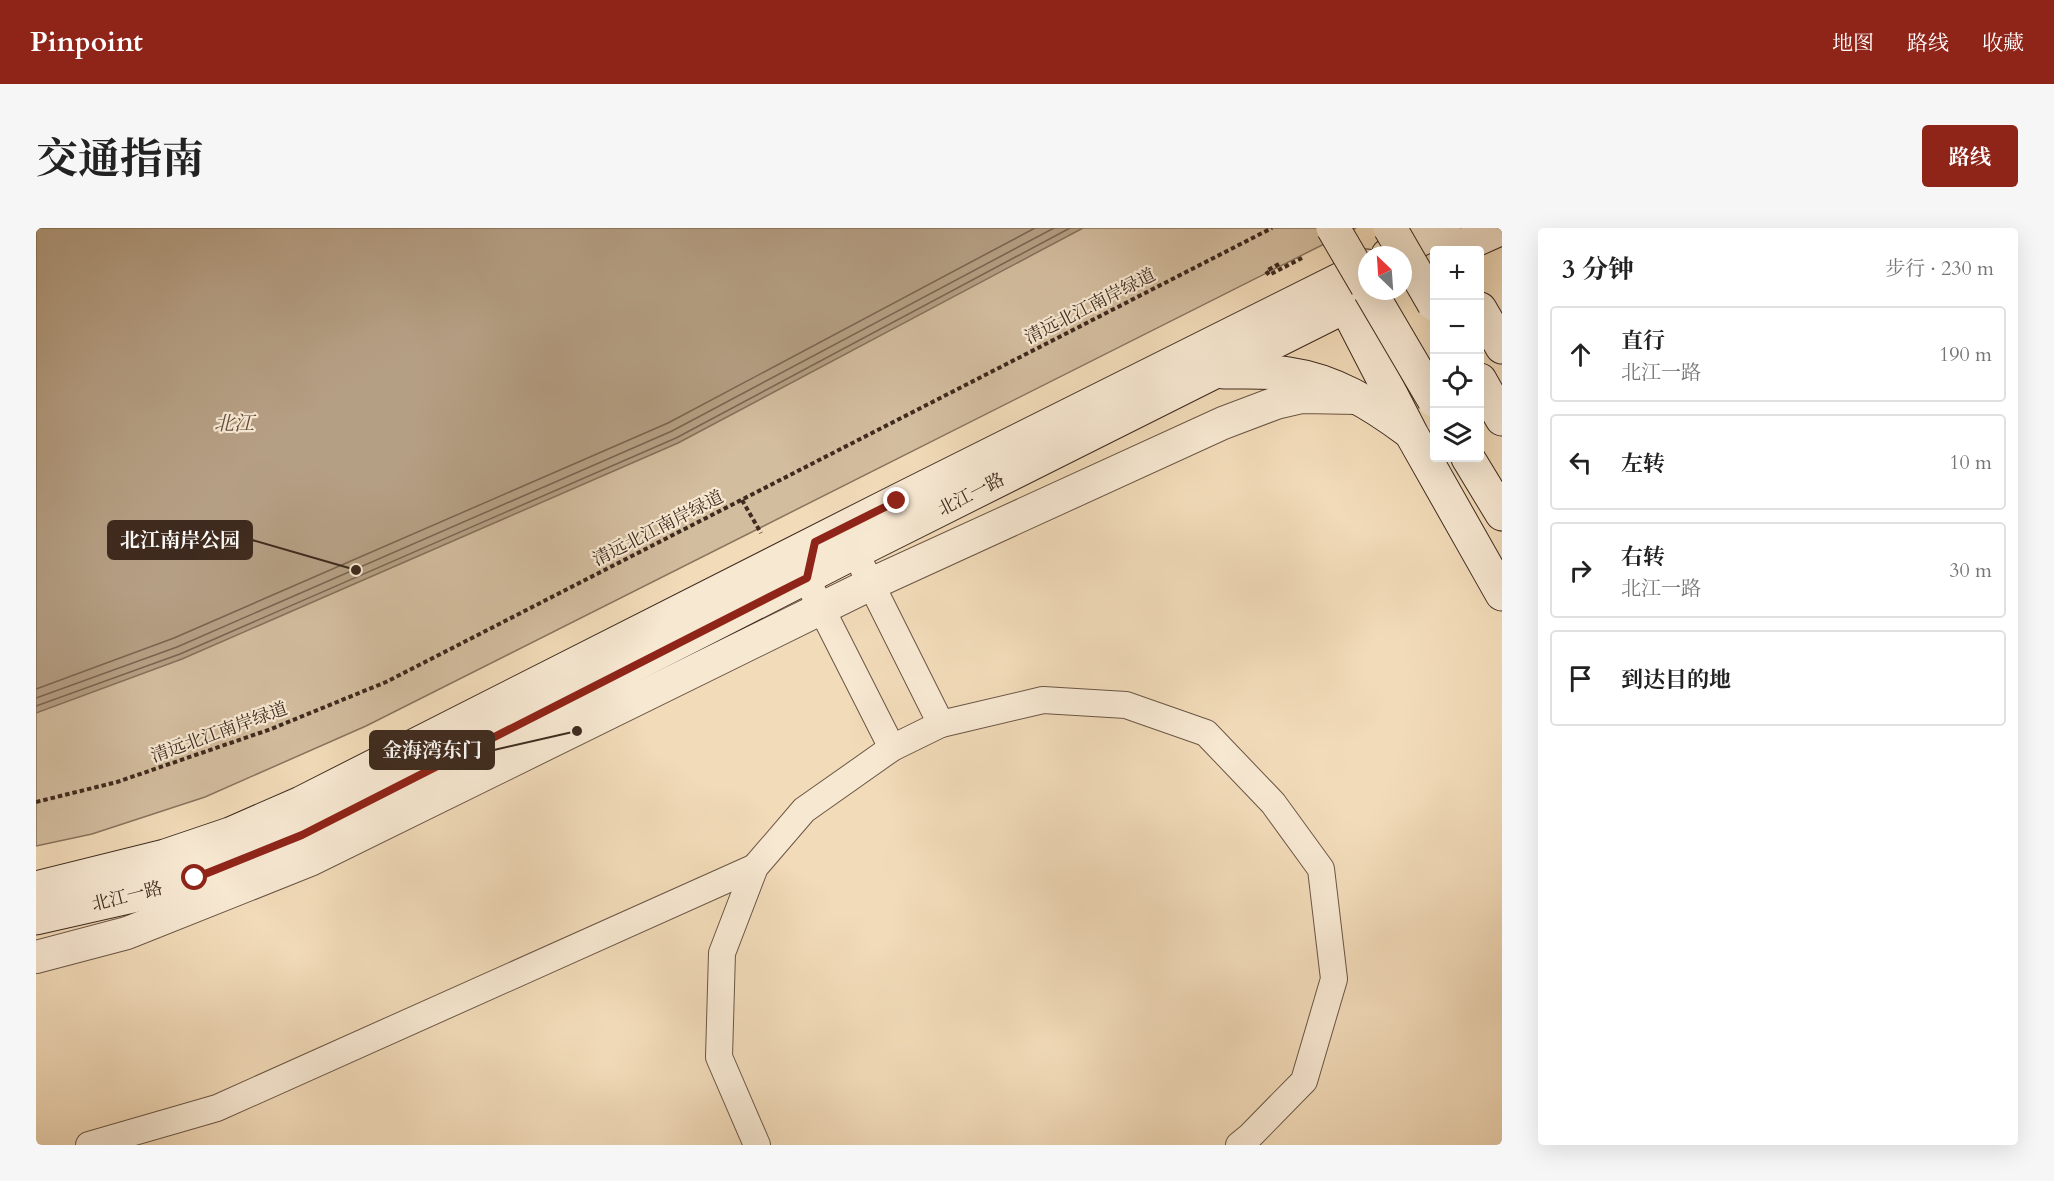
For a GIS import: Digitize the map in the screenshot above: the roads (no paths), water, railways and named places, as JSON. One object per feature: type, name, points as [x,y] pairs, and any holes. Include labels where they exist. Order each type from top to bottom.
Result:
[{"type":"main road","points":[[1333,228],[1358,288]]},
{"type":"main road","points":[[1390,228],[1432,300]]},
{"type":"main road","points":[[1407,246],[1444,228]]},
{"type":"main road","points":[[1462,246],[1502,228]]},
{"type":"main road","points":[[1412,255],[1430,254]]},
{"type":"main road","points":[[1412,272],[1430,262]]},
{"type":"main road","name":"北江一路","points":[[36,888],[165,856],[230,834],[301,803],[815,542],[1358,270]]},
{"type":"main road","name":"北江一路","points":[[36,918],[130,897],[195,878],[302,835],[1358,297]]},
{"type":"main road","points":[[1363,300],[1412,435],[1502,594]]},
{"type":"main road","points":[[1364,300],[1430,394]]},
{"type":"main road","points":[[1484,317],[1502,348]]},
{"type":"main road","points":[[1213,372],[1269,372],[1291,374],[1319,381],[1359,398],[1412,435]]},
{"type":"main road","points":[[1484,388],[1502,419]]},
{"type":"main road","points":[[1470,462],[1502,514]]},
{"type":"main road","points":[[1502,540],[1499,566],[1502,582]]},
{"type":"street","name":"北江一路","points":[[36,957],[127,933],[310,860],[871,584],[1223,423],[1265,407],[1302,397],[1359,398]]},
{"type":"street","points":[[892,748],[807,578],[815,542],[855,552],[941,724]]},
{"type":"street","points":[[757,1145],[719,1057],[722,953],[755,867],[804,810],[892,748],[941,724],[1043,700],[1126,705],[1206,733],[1273,803],[1322,869],[1334,979],[1304,1081],[1239,1145]]},
{"type":"street","points":[[89,1145],[218,1108],[755,867]]},
{"type":"water","name":"北江","points":[[36,228],[1083,228],[678,443],[182,659],[36,713]]},
{"type":"place","name":"北江南岸公园","points":[[356,570]]},
{"type":"place","name":"金海湾东门","points":[[577,731]]}]
